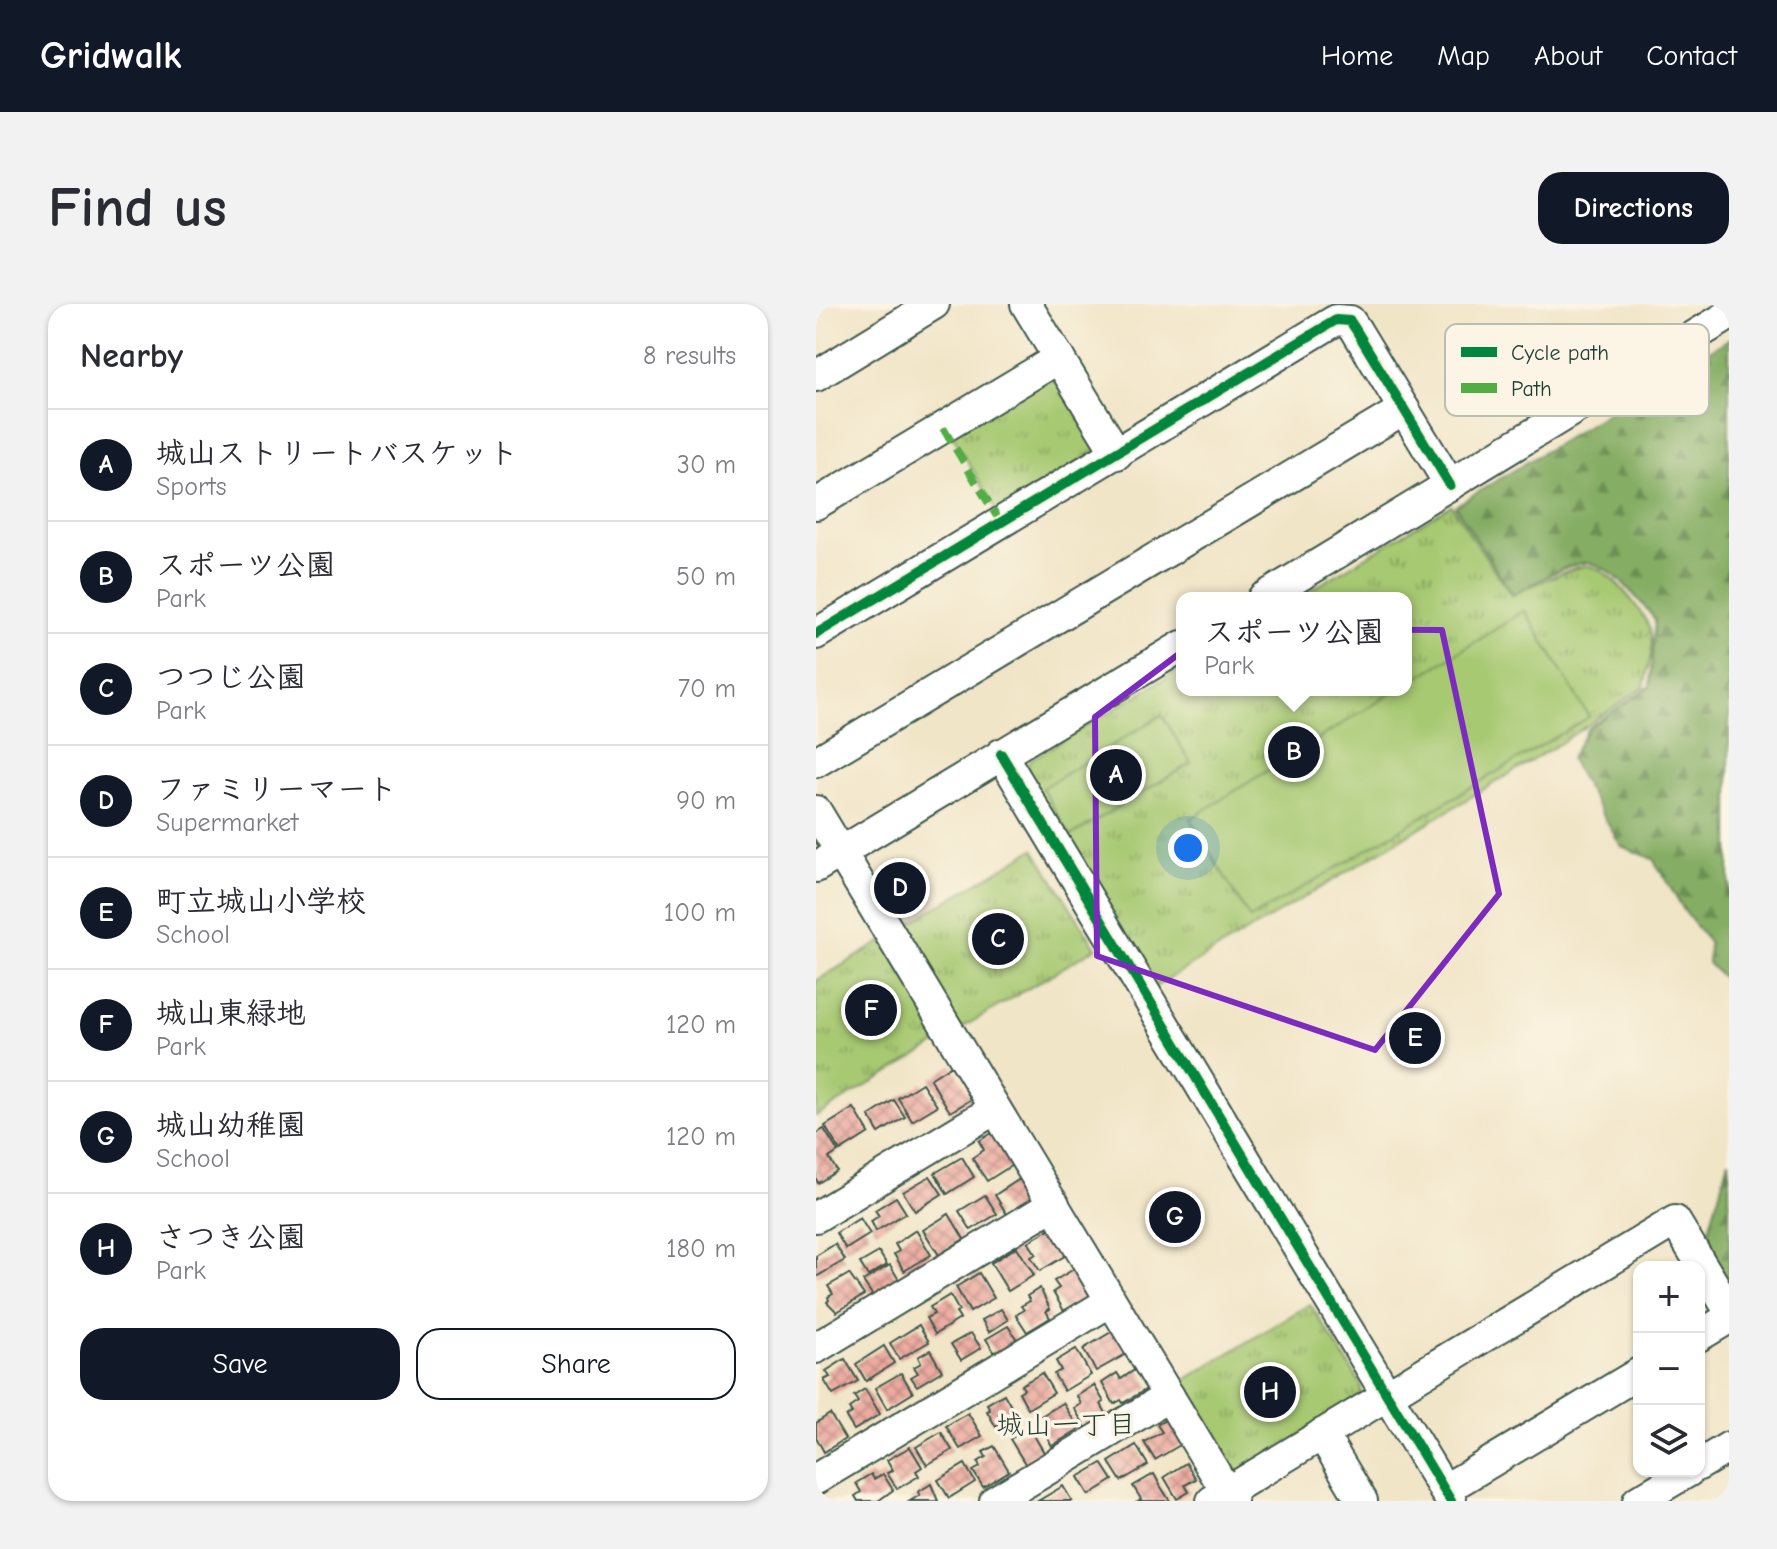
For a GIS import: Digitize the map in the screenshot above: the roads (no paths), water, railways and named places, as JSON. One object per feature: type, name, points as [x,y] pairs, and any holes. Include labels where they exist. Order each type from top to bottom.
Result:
[{"type":"street","points":[[816,376],[934,304]]},
{"type":"street","points":[[1026,304],[1117,454]]},
{"type":"street","points":[[1709,327],[1729,315]]},
{"type":"street","points":[[816,634],[1336,320],[1350,321],[1450,485]]},
{"type":"street","points":[[816,504],[1059,358]]},
{"type":"street","points":[[816,762],[1404,409]]},
{"type":"street","points":[[1273,592],[1563,416]]},
{"type":"street","points":[[828,860],[1176,650]]},
{"type":"street","points":[[1001,754],[1448,1496],[1633,1377]]},
{"type":"street","points":[[816,811],[828,860],[995,1109],[1054,1204],[1169,1396],[1224,1498],[1322,1434],[1675,1221],[1729,1310]]},
{"type":"street","points":[[816,1217],[995,1109]]},
{"type":"street","points":[[816,1348],[1054,1204]]},
{"type":"street","points":[[816,1479],[1111,1301]]},
{"type":"street","points":[[1704,1333],[1729,1318]]},
{"type":"street","points":[[995,1501],[1169,1396]]},
{"type":"street","points":[[1322,1434],[1362,1501]]},
{"type":"street","points":[[1705,1461],[1729,1447]]},
{"type":"street","points":[[1638,1501],[1679,1477]]},
{"type":"place","name":"スポーツ公園","points":[[1294,752]]},
{"type":"place","name":"城山ストリートバスケット","points":[[1116,775]]},
{"type":"place","name":"ファミリーマート","points":[[900,888]]},
{"type":"place","name":"つつじ公園","points":[[998,939]]},
{"type":"place","name":"城山東緑地","points":[[871,1010]]},
{"type":"place","name":"町立城山小学校","points":[[1415,1038]]},
{"type":"place","name":"城山幼稚園","points":[[1175,1217]]},
{"type":"place","name":"さつき公園","points":[[1270,1392]]},
{"type":"district","name":"城山一丁目","points":[[1066,1424]]}]
